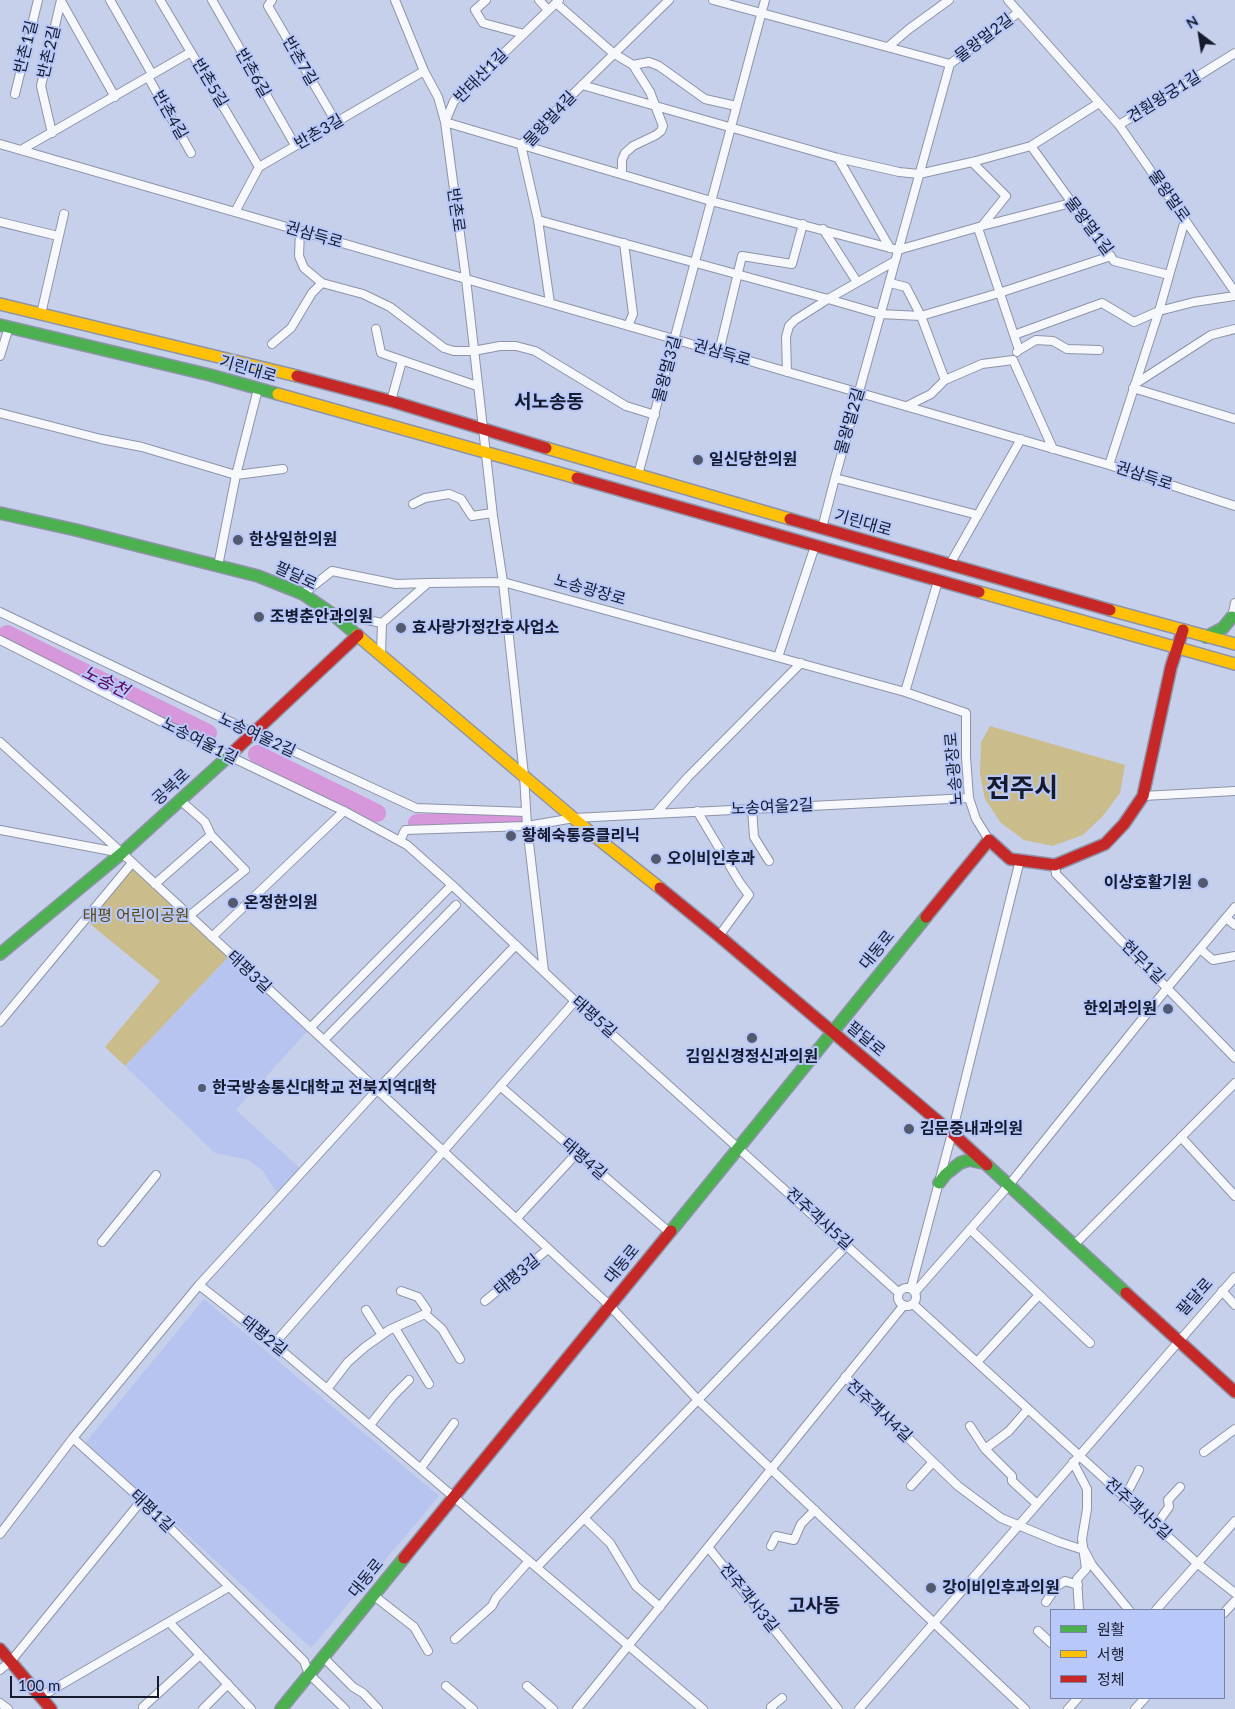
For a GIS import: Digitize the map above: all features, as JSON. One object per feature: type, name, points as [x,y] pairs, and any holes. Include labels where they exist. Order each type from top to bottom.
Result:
[{"type":"street","name":"반촌1길","points":[[15,94],[36,0]]},
{"type":"street","name":"반촌2길","points":[[61,0],[115,97]]},
{"type":"street","name":"반촌2길","points":[[52,132],[40,86],[61,0]]},
{"type":"street","name":"반촌4길","points":[[110,0],[191,153]]},
{"type":"street","name":"반촌5길","points":[[160,0],[259,167]]},
{"type":"street","name":"반촌6길","points":[[212,0],[295,145]]},
{"type":"street","name":"반촌7길","points":[[272,0],[268,6],[336,122]]},
{"type":"street","name":"반촌로","points":[[395,0],[424,71],[438,97],[445,122],[466,279],[483,429]]},
{"type":"street","name":"반태산1길","points":[[486,0],[474,10],[483,23],[524,34]]},
{"type":"street","points":[[539,0],[548,10]]},
{"type":"street","name":"물왕멀4길","points":[[550,303],[538,220],[521,145],[669,0]]},
{"type":"street","points":[[714,0],[761,14]]},
{"type":"street","name":"물왕멀3길","points":[[638,475],[764,0]]},
{"type":"street","points":[[888,47],[949,0]]},
{"type":"street","name":"물왕멀로","points":[[1008,0],[1119,125],[1235,294]]},
{"type":"street","name":"반태산1길","points":[[445,122],[454,101],[558,1],[613,53]]},
{"type":"street","name":"물왕멀2길","points":[[822,528],[858,392],[890,283],[895,261],[894,249],[919,174],[950,64],[1019,12]]},
{"type":"street","name":"물왕멀2길","points":[[761,14],[950,64]]},
{"type":"street","points":[[21,150],[191,52]]},
{"type":"street","points":[[613,53],[633,65],[642,78],[656,106],[663,126],[656,135],[633,146],[625,153],[622,160],[622,174]]},
{"type":"street","name":"견훤왕궁1길","points":[[1119,125],[1235,53]]},
{"type":"street","points":[[633,65],[649,62],[659,66],[705,99],[736,106]]},
{"type":"street","name":"반촌3길","points":[[259,167],[424,71]]},
{"type":"street","points":[[582,85],[838,158],[899,172],[919,174],[1030,146],[1099,103]]},
{"type":"street","points":[[445,122],[711,200],[894,249],[1070,203]]},
{"type":"street","name":"권삼득로","points":[[0,144],[1053,448],[1235,506]]},
{"type":"street","name":"물왕멀1길","points":[[1030,146],[1070,203],[1114,260],[1169,274]]},
{"type":"street","points":[[838,158],[894,249]]},
{"type":"street","points":[[972,162],[1006,196],[980,227]]},
{"type":"street","points":[[235,212],[259,167]]},
{"type":"street","points":[[41,314],[64,214]]},
{"type":"street","points":[[538,220],[880,314],[921,316],[999,293],[1111,256]]},
{"type":"street","points":[[1109,465],[1159,310],[1185,220]]},
{"type":"street","points":[[0,222],[58,236]]},
{"type":"street","points":[[719,352],[742,256],[792,264],[806,225]]},
{"type":"street","points":[[980,227],[988,260],[1019,350]]},
{"type":"street","points":[[823,229],[858,282]]},
{"type":"street","points":[[300,231],[299,256],[304,268],[322,283],[363,294],[390,307],[444,348],[454,351],[473,351],[500,346],[516,346],[535,351],[626,406],[655,415]]},
{"type":"street","points":[[624,243],[632,314],[628,326]]},
{"type":"street","points":[[788,372],[786,337],[789,326],[795,320],[828,299],[895,261]]},
{"type":"street","points":[[272,344],[291,328],[312,293],[322,283]]},
{"type":"street","points":[[890,283],[906,287],[921,316],[946,380]]},
{"type":"street","points":[[1014,335],[1102,303],[1134,322],[1159,310],[1235,294]]},
{"type":"street","name":"기린대로","points":[[0,304],[235,360],[391,401],[822,528],[1235,644]]},
{"type":"street","points":[[0,356],[4,326]]},
{"type":"street","name":"기린대로","points":[[4,326],[210,375],[1235,664]]},
{"type":"street","points":[[376,329],[381,353],[477,386]]},
{"type":"street","points":[[1134,386],[1211,335],[1235,329]]},
{"type":"street","points":[[1013,360],[1019,350],[1036,340],[1053,341],[1067,349],[1099,350]]},
{"type":"street","points":[[907,406],[931,394],[946,380],[982,364],[1013,360]]},
{"type":"street","points":[[1013,360],[1053,448]]},
{"type":"street","points":[[391,401],[402,361]]},
{"type":"street","points":[[1134,386],[1235,419]]},
{"type":"street","points":[[218,566],[236,475],[258,389]]},
{"type":"street","points":[[0,413],[142,448],[236,475],[283,469]]},
{"type":"street","points":[[483,429],[492,513],[503,582],[524,775],[527,826],[544,971]]},
{"type":"street","points":[[950,564],[1021,439]]},
{"type":"street","points":[[835,478],[978,515]]},
{"type":"street","points":[[413,504],[425,498],[449,494],[461,499],[472,516],[492,513]]},
{"type":"street","name":"팔달로","points":[[0,513],[76,530],[258,576],[302,594],[331,613],[952,1133],[1235,1392]]},
{"type":"street","points":[[778,657],[814,546]]},
{"type":"street","name":"노송광장로","points":[[302,594],[332,571],[396,584],[503,582],[905,692],[966,712],[966,757],[969,798],[976,819],[989,840],[1010,858],[1055,865]]},
{"type":"street","points":[[905,692],[938,581]]},
{"type":"street","points":[[382,655],[382,624],[428,583]]},
{"type":"street","points":[[1206,637],[1234,620],[1235,603]]},
{"type":"street","points":[[0,623],[2,613]]},
{"type":"street","name":"노송여울2길","points":[[2,613],[416,808],[526,812]]},
{"type":"street","points":[[331,613],[382,624]]},
{"type":"street","points":[[1055,865],[1105,844],[1124,824],[1143,796],[1169,676],[1183,630]]},
{"type":"street","name":"공북로","points":[[0,954],[122,853],[181,801],[358,635]]},
{"type":"street","name":"노송여울1길","points":[[0,640],[228,756],[344,811],[400,841]]},
{"type":"street","points":[[656,813],[688,777],[801,663]]},
{"type":"street","name":"태평3길","points":[[0,742],[609,1305]]},
{"type":"street","points":[[1143,796],[1235,791]]},
{"type":"street","name":"노송여울2길","points":[[400,841],[405,830],[527,826],[574,818],[969,798]]},
{"type":"street","points":[[181,801],[205,822],[211,835],[245,870],[189,916]]},
{"type":"street","points":[[752,808],[754,837],[769,861]]},
{"type":"street","points":[[212,937],[344,811]]},
{"type":"street","points":[[697,811],[749,895],[719,936]]},
{"type":"street","points":[[0,830],[122,853]]},
{"type":"street","points":[[155,884],[211,835]]},
{"type":"street","name":"대동로","points":[[281,1709],[989,840]]},
{"type":"street","name":"태평5길","points":[[400,841],[452,885],[575,1000],[738,1147]]},
{"type":"street","points":[[845,1377],[904,1305],[913,1304],[916,1299],[913,1290],[1020,860]]},
{"type":"street","points":[[0,1022],[132,863]]},
{"type":"street","name":"현무1길","points":[[1055,865],[1056,874],[1235,1058]]},
{"type":"street","points":[[310,1028],[452,885]]},
{"type":"street","points":[[324,1040],[456,905]]},
{"type":"street","points":[[913,1290],[1009,1185],[1168,987],[1235,907]]},
{"type":"street","points":[[1226,918],[1235,925]]},
{"type":"street","points":[[0,1534],[74,1438],[199,1284],[377,1090],[516,945]]},
{"type":"street","points":[[1200,949],[1212,960],[1235,956]]},
{"type":"street","points":[[274,1344],[575,1000]]},
{"type":"street","points":[[1074,1244],[1235,1083]]},
{"type":"street","name":"태평4길","points":[[500,1086],[669,1232]]},
{"type":"street","points":[[1181,1137],[1235,1196]]},
{"type":"street","name":"전주객사5길","points":[[738,1147],[899,1293]]},
{"type":"street","points":[[516,1219],[577,1153]]},
{"type":"street","points":[[939,1183],[946,1174],[960,1163],[969,1160],[985,1164]]},
{"type":"street","points":[[102,1242],[156,1175]]},
{"type":"street","points":[[970,1229],[1090,1343]]},
{"type":"street","points":[[537,1567],[847,1244]]},
{"type":"street","name":"태평3길","points":[[485,1301],[548,1249]]},
{"type":"street","name":"팔달로","points":[[1079,1455],[1235,1277]]},
{"type":"street","name":"태평2길","points":[[199,1284],[274,1344],[454,1496]]},
{"type":"street","points":[[904,1305],[898,1299],[899,1293],[903,1289],[913,1290]]},
{"type":"street","points":[[401,1291],[418,1297],[427,1310],[425,1314]]},
{"type":"street","points":[[1222,1291],[1235,1305]]},
{"type":"street","points":[[976,1362],[1039,1295]]},
{"type":"street","name":"전주객사5길","points":[[913,1304],[1197,1564],[1235,1594]]},
{"type":"street","points":[[609,1305],[698,1400],[1025,1709]]},
{"type":"street","points":[[366,1310],[382,1335]]},
{"type":"street","points":[[327,1389],[348,1362],[365,1347],[382,1335],[425,1314]]},
{"type":"street","points":[[425,1314],[442,1329],[460,1359]]},
{"type":"street","points":[[395,1328],[429,1384]]},
{"type":"street","name":"전주객사4길","points":[[708,1547],[845,1377],[958,1486],[1001,1518],[1059,1542],[1084,1550]]},
{"type":"street","points":[[370,1425],[393,1396],[409,1380]]},
{"type":"street","points":[[985,1450],[1009,1431],[1028,1409]]},
{"type":"street","points":[[421,1468],[454,1423]]},
{"type":"street","points":[[970,1426],[985,1450],[1012,1476],[1012,1481],[1037,1504]]},
{"type":"street","points":[[1204,1452],[1235,1429]]},
{"type":"street","name":"태평1길","points":[[74,1438],[142,1500],[229,1586],[304,1661],[309,1674],[345,1709]]},
{"type":"street","points":[[859,1709],[1079,1455]]},
{"type":"street","points":[[911,1486],[933,1462]]},
{"type":"street","points":[[1073,1462],[1087,1489],[1087,1509],[1082,1539],[1086,1569],[1077,1579],[1079,1609]]},
{"type":"street","points":[[1125,1497],[1139,1470]]},
{"type":"street","points":[[1156,1525],[1169,1507],[1168,1500],[1180,1487]]},
{"type":"street","points":[[454,1496],[703,1709]]},
{"type":"street","points":[[0,1670],[10,1661],[142,1500]]},
{"type":"street","points":[[771,1546],[776,1536],[794,1540],[801,1524],[815,1510]]},
{"type":"street","points":[[584,1518],[610,1544],[636,1586],[660,1606]]},
{"type":"street","points":[[1157,1609],[1235,1521]]},
{"type":"street","name":"전주객사3길","points":[[577,1709],[708,1547],[838,1709]]},
{"type":"street","points":[[1084,1550],[1092,1565],[1128,1609]]},
{"type":"street","points":[[455,1639],[492,1606],[496,1598],[529,1561]]},
{"type":"street","points":[[1046,1602],[1057,1586],[1064,1581],[1078,1584]]},
{"type":"street","points":[[40,1696],[229,1586]]},
{"type":"street","points":[[373,1595],[414,1627],[428,1651]]},
{"type":"street","points":[[1225,1612],[1235,1601]]},
{"type":"street","points":[[168,1622],[251,1709]]},
{"type":"street","points":[[1038,1631],[1050,1643]]},
{"type":"street","points":[[0,1649],[51,1709]]},
{"type":"street","points":[[143,1707],[200,1655]]},
{"type":"street","points":[[323,1657],[378,1709]]},
{"type":"street","points":[[203,1709],[228,1684]]},
{"type":"street","points":[[446,1686],[473,1709]]},
{"type":"street","points":[[527,1686],[553,1709]]},
{"type":"street","points":[[772,1709],[771,1706],[782,1698]]},
{"type":"street","points":[[1068,1709],[1077,1699]]},
{"type":"street","points":[[0,1703],[8,1709]]},
{"type":"shaded area","name":"한국방송통신대학교 전북지역대학","points":[[231,954],[310,1028],[236,1110],[303,1171],[279,1197],[263,1171],[249,1160],[215,1153],[125,1066]]},
{"type":"shaded area","points":[[204,1299],[439,1496],[311,1648],[86,1442]]},
{"type":"green space","points":[[990,726],[1125,765],[1120,793],[1102,817],[1083,835],[1052,846],[1024,840],[1001,823],[985,799],[980,774],[981,742]]},
{"type":"green space","name":"태평 어린이공원","points":[[132,863],[231,954],[125,1066],[105,1047],[160,981],[85,920]]},
{"type":"waterway","name":"노송천","points":[[2,631],[7,634]]},
{"type":"waterway","name":"노송천","points":[[7,634],[208,733]]},
{"type":"waterway","name":"노송천","points":[[257,754],[377,813]]},
{"type":"waterway","name":"노송천","points":[[417,823],[519,819]]},
{"type":"traffic: fast","points":[[0,325],[210,375],[278,394]]},
{"type":"traffic: fast","points":[[0,513],[76,530],[258,576],[303,594],[331,613],[357,635]]},
{"type":"traffic: fast","points":[[1206,637],[1223,628],[1232,617]]},
{"type":"traffic: fast","points":[[0,954],[122,853],[231,754]]},
{"type":"traffic: fast","points":[[671,1231],[926,917]]},
{"type":"traffic: fast","points":[[939,1183],[946,1174],[960,1163],[969,1160],[983,1163]]},
{"type":"traffic: fast","points":[[987,1165],[1126,1293]]},
{"type":"traffic: fast","points":[[281,1709],[404,1558]]},
{"type":"traffic: slow","points":[[0,304],[297,376]]},
{"type":"traffic: slow","points":[[278,394],[577,478]]},
{"type":"traffic: slow","points":[[546,448],[790,519]]},
{"type":"traffic: slow","points":[[979,592],[1235,664]]},
{"type":"traffic: slow","points":[[1110,610],[1235,644]]},
{"type":"traffic: slow","points":[[357,635],[597,838],[660,888]]},
{"type":"traffic: jam","points":[[297,376],[391,401],[546,448]]},
{"type":"traffic: jam","points":[[577,478],[979,592]]},
{"type":"traffic: jam","points":[[790,519],[1110,610]]},
{"type":"traffic: jam","points":[[926,917],[989,840],[1010,859],[1055,865],[1105,844],[1124,824],[1143,796],[1171,667],[1183,630]]},
{"type":"traffic: jam","points":[[231,754],[358,635]]},
{"type":"traffic: jam","points":[[660,888],[952,1133],[987,1165]]},
{"type":"traffic: jam","points":[[404,1558],[671,1231]]},
{"type":"traffic: jam","points":[[1126,1293],[1235,1392]]},
{"type":"traffic: jam","points":[[0,1649],[51,1709]]},
{"type":"place","name":"일신당한의원","points":[[698,460]]},
{"type":"place","name":"한상일한의원","points":[[238,540]]},
{"type":"place","name":"조병춘안과의원","points":[[259,617]]},
{"type":"place","name":"효사랑가정간호사업소","points":[[401,628]]},
{"type":"place","name":"황혜숙통증클리닉","points":[[511,836]]},
{"type":"place","name":"오이비인후과","points":[[656,859]]},
{"type":"place","name":"이상호활기원","points":[[1203,883]]},
{"type":"place","name":"온정한의원","points":[[233,903]]},
{"type":"place","name":"한외과의원","points":[[1168,1009]]},
{"type":"place","name":"김임신경정신과의원","points":[[752,1038]]},
{"type":"place","name":"한국방송통신대학교 전북지역대학","points":[[202,1088]]},
{"type":"place","name":"김문중내과의원","points":[[909,1129]]},
{"type":"place","name":"강이비인후과의원","points":[[931,1588]]},
{"type":"district","name":"서노송동","points":[[549,402]]},
{"type":"district","name":"전주시","points":[[1022,789]]},
{"type":"district","name":"고사동","points":[[814,1606]]}]
